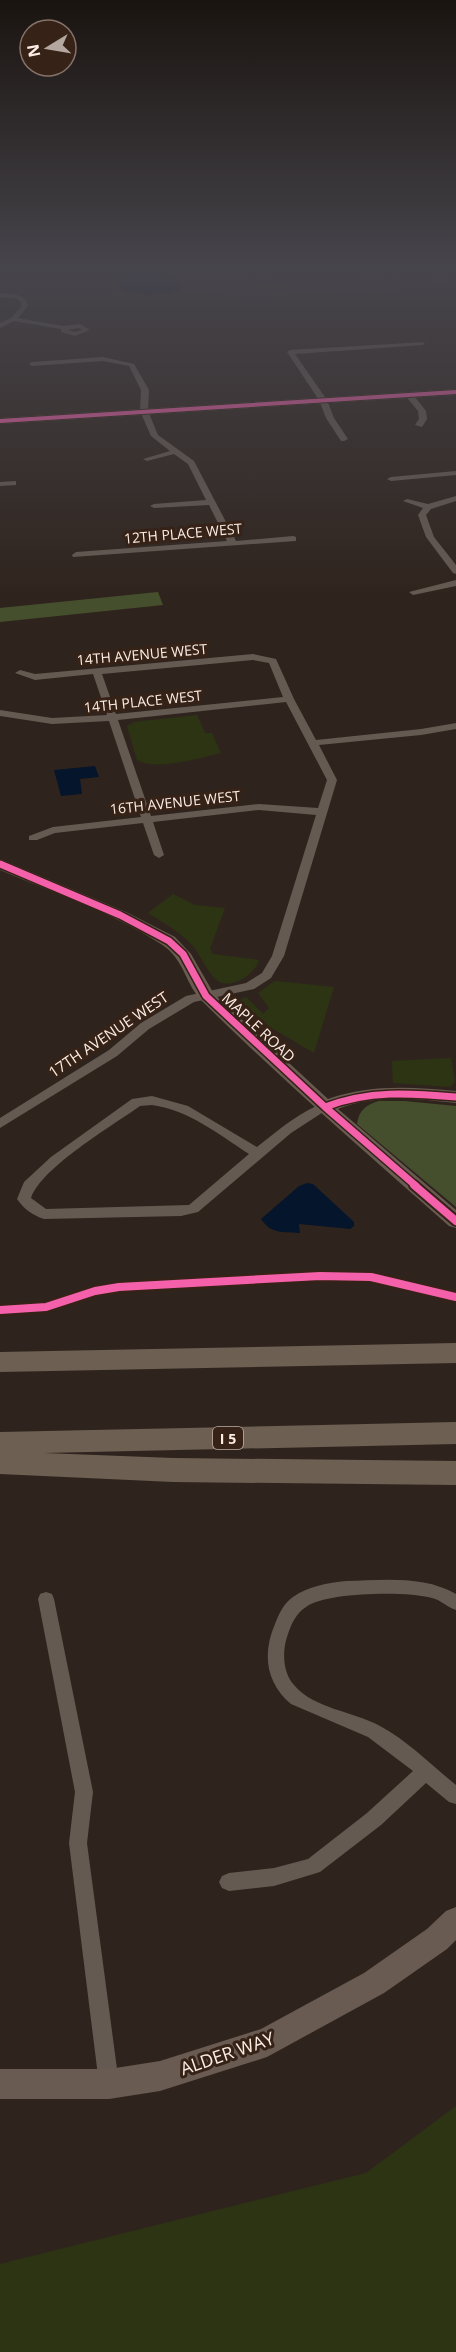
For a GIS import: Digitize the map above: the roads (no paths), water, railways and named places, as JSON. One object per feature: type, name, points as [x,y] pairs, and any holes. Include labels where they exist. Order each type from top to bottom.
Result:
[{"type":"highway","points":[[0,1362],[456,1353]]},
{"type":"highway","name":"I 5","points":[[0,1443],[456,1433]]},
{"type":"highway","points":[[0,1463],[173,1470],[456,1473]]},
{"type":"street","points":[[139,378],[145,390],[144,411],[155,436],[191,463],[232,542]]},
{"type":"street","points":[[307,378],[344,439]]},
{"type":"street","points":[[0,421],[456,392]]},
{"type":"street","points":[[408,394],[422,411],[423,419],[418,425]]},
{"type":"street","points":[[147,459],[174,452]]},
{"type":"street","points":[[391,479],[456,473]]},
{"type":"street","points":[[0,484],[13,483]]},
{"type":"street","points":[[407,501],[428,507],[456,498]]},
{"type":"street","points":[[154,506],[212,502]]},
{"type":"street","points":[[428,507],[422,515],[423,523],[430,537],[456,571]]},
{"type":"street","name":"12TH PLACE WEST","points":[[76,555],[293,539]]},
{"type":"street","points":[[414,592],[456,583]]},
{"type":"street","name":"14TH AVENUE WEST","points":[[20,673],[35,677],[253,657],[266,658]]},
{"type":"street","name":"17TH AVENUE WEST","points":[[0,1124],[113,1053],[145,1026],[190,999],[250,986],[267,975],[278,957],[332,780],[289,699],[273,661],[266,658]]},
{"type":"street","points":[[97,672],[159,855]]},
{"type":"street","name":"14TH PLACE WEST","points":[[0,713],[51,721],[289,699]]},
{"type":"street","points":[[313,743],[421,732],[456,726]]},
{"type":"street","name":"16TH AVENUE WEST","points":[[33,838],[53,830],[259,807],[322,812]]},
{"type":"street","name":"MAPLE ROAD","points":[[0,864],[120,915],[169,941],[183,954],[206,996],[325,1107],[456,1221]]},
{"type":"street","points":[[256,1153],[178,1106],[154,1099],[136,1102],[56,1160],[29,1185],[24,1199],[31,1207],[44,1214],[104,1214],[194,1209],[256,1153],[286,1130],[325,1107],[348,1097],[389,1091],[456,1096]]},
{"type":"street","points":[[456,1602],[433,1590],[417,1588],[338,1588],[303,1600],[290,1610],[277,1637],[277,1668],[283,1684],[295,1696],[313,1707],[363,1726],[394,1745],[456,1796]]},
{"type":"street","points":[[46,1599],[84,1792],[78,1844],[109,2084]]},
{"type":"street","points":[[229,1882],[274,1877],[313,1866],[374,1819],[425,1772]]},
{"type":"street","name":"ALDER WAY","points":[[0,2084],[109,2084],[160,2076],[267,2042],[374,1983],[437,1939],[456,1920]]},
{"type":"water","points":[[95,766],[99,777],[80,779],[82,794],[61,796],[54,770]]},
{"type":"water","points":[[307,1183],[313,1184],[354,1222],[354,1226],[350,1229],[299,1224],[300,1233],[273,1230],[265,1224],[261,1219],[299,1186]]}]
